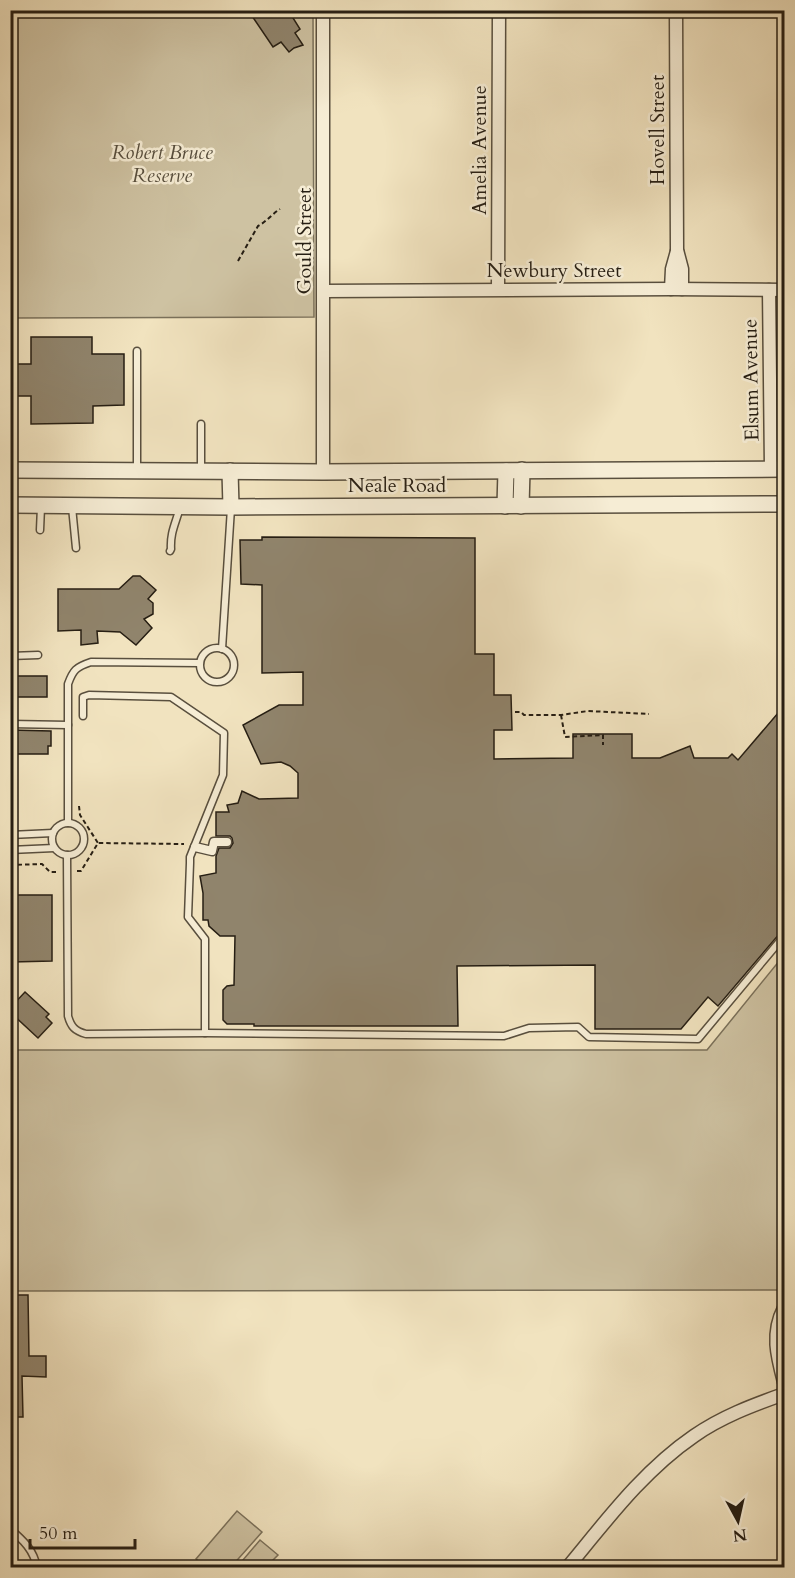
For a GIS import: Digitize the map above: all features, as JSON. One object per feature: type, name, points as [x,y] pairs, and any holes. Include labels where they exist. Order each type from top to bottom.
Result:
[{"type":"street","name":"Gould Street","points":[[323,10],[323,472]]},
{"type":"street","name":"Amelia Avenue","points":[[498,10],[498,289]]},
{"type":"street","name":"Hovell Street","points":[[676,10],[677,250],[682,269],[677,289]]},
{"type":"street","name":"Elsum Avenue","points":[[769,290],[778,469]]},
{"type":"street","name":"Newbury Street","points":[[324,291],[784,290]]},
{"type":"street","name":"Neale Road","points":[[10,470],[323,472],[778,469]]},
{"type":"street","points":[[230,471],[231,507]]},
{"type":"street","points":[[505,506],[514,471]]},
{"type":"street","points":[[514,471],[520,506]]},
{"type":"street","name":"Neale Road","points":[[10,504],[231,507],[784,504]]},
{"type":"street","points":[[195,847],[212,851],[214,842],[228,842]]},
{"type":"street","points":[[784,1308],[777,1326],[776,1349],[784,1382]]},
{"type":"street","points":[[567,1568],[629,1494],[669,1455],[722,1420],[784,1394]]},
{"type":"lane","points":[[137,351],[137,471]]},
{"type":"lane","points":[[201,424],[201,471]]},
{"type":"lane","points":[[40,530],[41,504]]},
{"type":"lane","points":[[72,505],[76,548]]},
{"type":"lane","points":[[170,550],[170,534],[180,506]]},
{"type":"lane","points":[[222,649],[231,507]]},
{"type":"lane","points":[[222,649],[231,656],[233,671],[226,680],[210,681],[202,673],[200,663],[206,653],[222,649]]},
{"type":"lane","points":[[10,656],[38,655]]},
{"type":"lane","points":[[68,823],[68,684],[75,669],[91,662],[200,663]]},
{"type":"lane","points":[[83,716],[83,697],[89,695],[171,697],[224,733],[223,775],[190,857],[188,917],[205,939],[205,1033]]},
{"type":"lane","points":[[10,724],[68,725]]},
{"type":"lane","points":[[68,823],[78,826],[84,834],[81,849],[72,855],[62,854],[54,848],[51,838],[53,833],[59,826],[68,823]]},
{"type":"lane","points":[[10,835],[53,833]]},
{"type":"lane","points":[[10,850],[54,848]]},
{"type":"lane","points":[[67,855],[68,1016],[70,1024],[76,1031],[86,1034],[504,1036],[529,1028],[578,1027],[590,1038],[698,1040],[784,936]]},
{"type":"lane","points":[[10,1529],[32,1551],[38,1568]]},
{"type":"path","points":[[238,261],[258,226],[279,209]]},
{"type":"path","points":[[515,712],[521,712],[524,715],[561,715],[588,711],[649,714]]},
{"type":"path","points":[[561,715],[565,737],[603,735],[603,745]]},
{"type":"path","points":[[79,806],[80,815],[98,843]]},
{"type":"path","points":[[98,843],[182,844],[195,847]]},
{"type":"path","points":[[10,865],[42,864],[50,872],[81,871],[98,843]]},
{"type":"green space","name":"Robert Bruce Reserve","points":[[10,11],[313,11],[314,317],[11,318]]},
{"type":"green space","points":[[784,955],[784,1290],[11,1291],[11,1050],[707,1050]]},
{"type":"green space","points":[[237,1511],[262,1532],[231,1567],[206,1567],[196,1559]]},
{"type":"green space","points":[[260,1540],[278,1555],[266,1567],[237,1567]]},
{"type":"building","points":[[248,10],[304,10],[293,18],[300,29],[295,33],[303,45],[289,52],[281,42],[273,47]]},
{"type":"building","points":[[31,337],[92,337],[92,354],[124,354],[124,405],[93,406],[93,423],[31,424],[31,396],[10,396],[10,364],[31,364]]},
{"type":"building","points":[[262,537],[475,538],[475,654],[494,654],[494,695],[511,695],[512,730],[494,730],[494,759],[573,758],[573,734],[632,734],[632,758],[660,758],[690,746],[694,758],[728,758],[732,754],[738,760],[784,706],[784,931],[718,1006],[708,997],[681,1029],[595,1029],[595,965],[457,966],[458,1026],[254,1026],[254,1024],[227,1024],[223,1020],[223,990],[227,986],[234,985],[235,936],[220,936],[209,926],[208,920],[203,920],[203,893],[200,876],[216,873],[216,856],[219,848],[230,848],[233,843],[230,836],[216,836],[216,812],[229,812],[227,805],[238,803],[242,791],[259,799],[298,798],[298,773],[281,762],[261,764],[243,725],[279,705],[303,705],[303,672],[262,673],[262,585],[241,584],[240,540],[262,540]]},
{"type":"building","points":[[133,576],[140,576],[156,590],[148,599],[153,603],[153,614],[144,619],[152,628],[136,645],[120,632],[97,631],[98,643],[81,645],[81,630],[58,631],[58,589],[119,589]]},
{"type":"building","points":[[10,676],[47,676],[47,697],[10,697]]},
{"type":"building","points":[[10,730],[51,731],[51,746],[48,746],[48,754],[10,754]]},
{"type":"building","points":[[12,895],[52,895],[52,961],[12,962]]},
{"type":"building","points":[[25,992],[49,1014],[46,1017],[52,1023],[38,1038],[10,1012],[10,1008]]},
{"type":"building","points":[[14,1295],[28,1295],[29,1356],[46,1356],[46,1377],[22,1376],[23,1417],[10,1417],[10,1356],[15,1356]]}]
